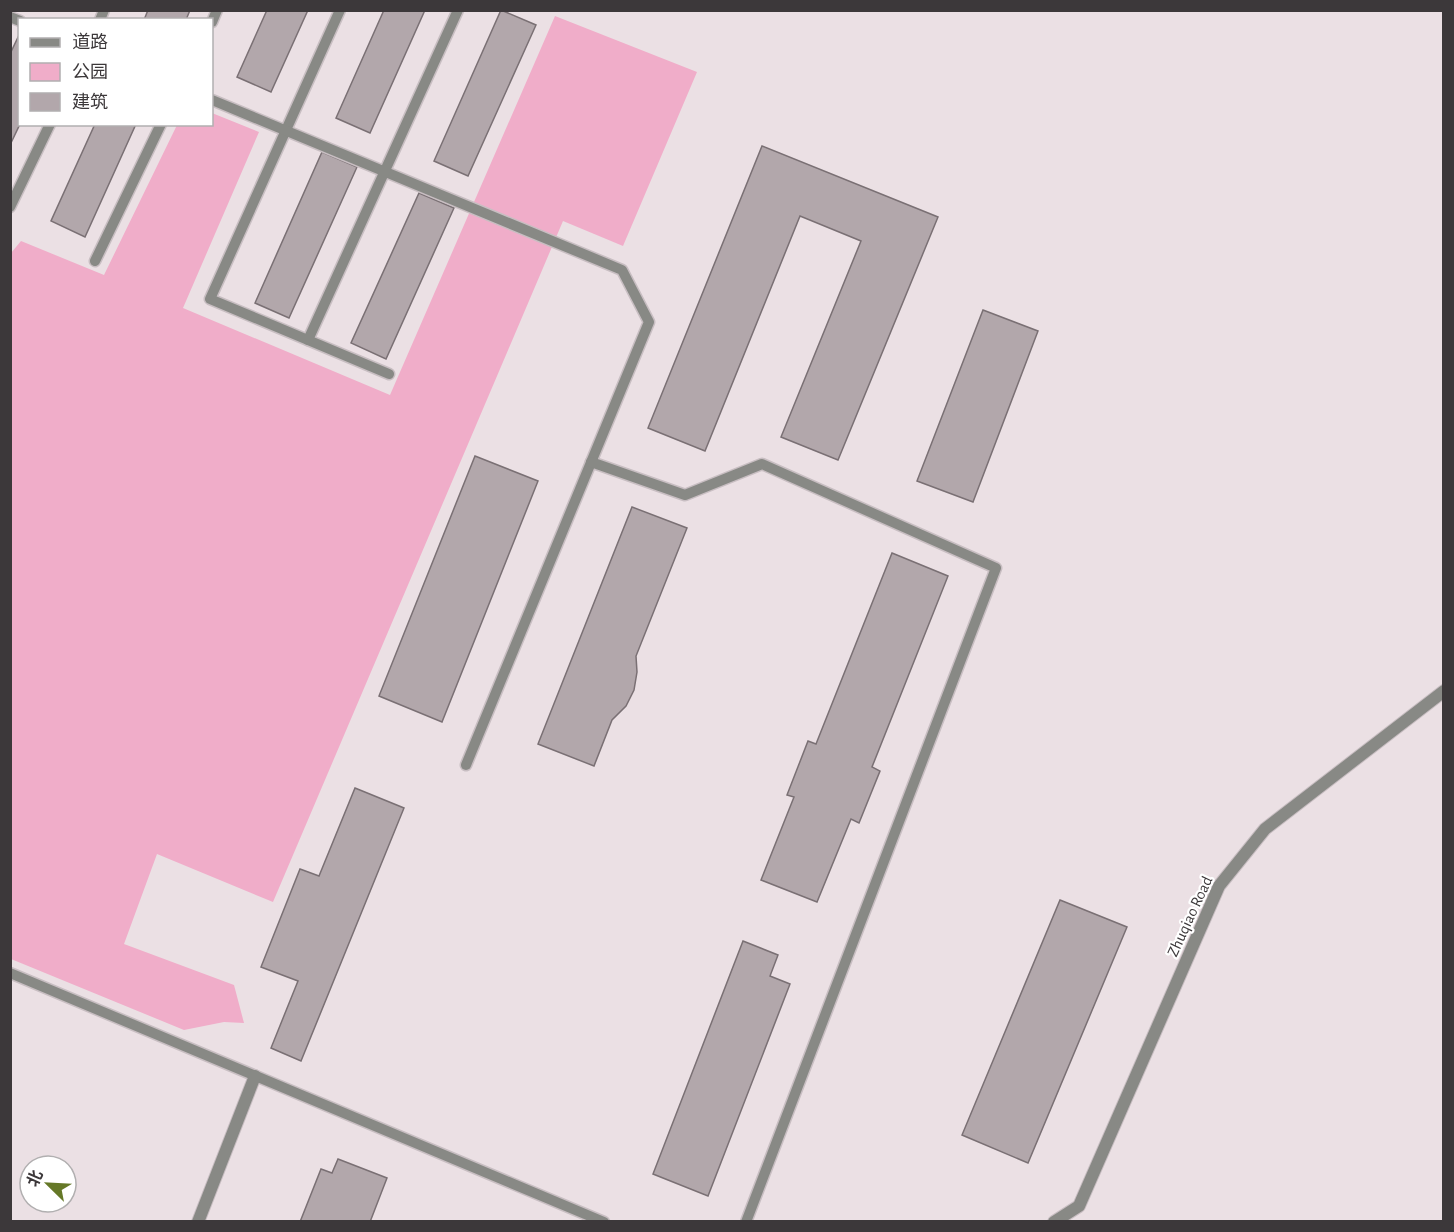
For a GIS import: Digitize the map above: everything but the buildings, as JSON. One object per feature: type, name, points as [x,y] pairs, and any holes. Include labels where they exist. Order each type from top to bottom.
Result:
[{"type":"street","name":"Zhuqiao Road","points":[[1054,1221],[1079,1206],[1219,886],[1265,829],[1443,691]]},
{"type":"street","points":[[198,1221],[255,1076]]},
{"type":"lane","points":[[340,10],[210,298],[389,374]]},
{"type":"lane","points":[[308,340],[458,10]]},
{"type":"lane","points":[[213,100],[622,270],[649,322],[466,765]]},
{"type":"lane","points":[[10,207],[49,126]]},
{"type":"lane","points":[[94,261],[160,126]]},
{"type":"lane","points":[[591,462],[685,495],[762,464],[996,568],[746,1221]]},
{"type":"lane","points":[[10,973],[604,1221]]},
{"type":"green space","points":[[555,16],[697,72],[623,246],[563,221],[273,902],[157,854],[124,944],[234,985],[244,1023],[224,1022],[184,1030],[11,959],[11,253],[21,241],[104,275],[177,126],[213,126],[213,113],[259,132],[183,308],[390,395]]}]
